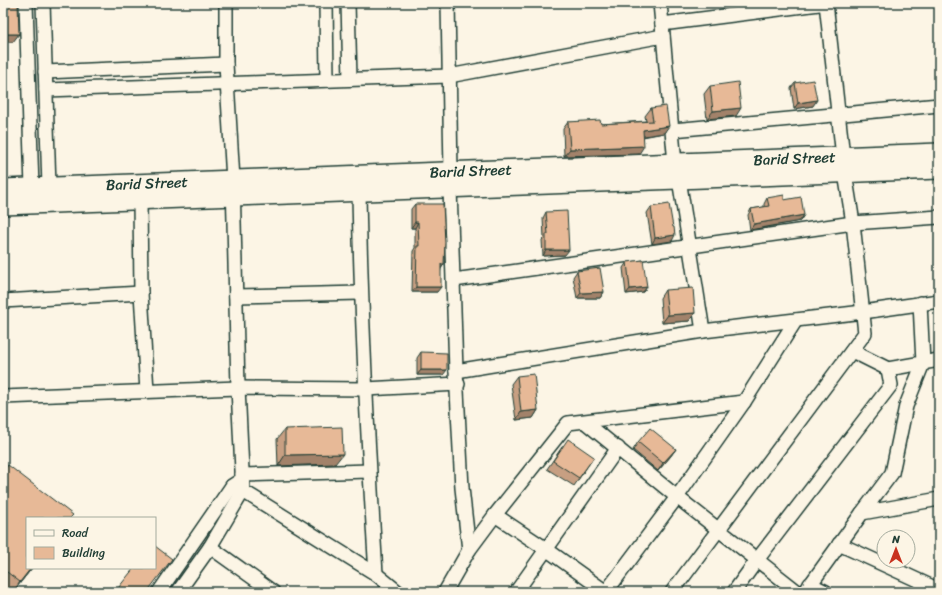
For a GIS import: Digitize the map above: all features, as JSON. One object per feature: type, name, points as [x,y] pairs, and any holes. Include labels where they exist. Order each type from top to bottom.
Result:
[{"type":"main road","name":"Barid Street","points":[[844,165],[939,153]]},
{"type":"main road","name":"Barid Street","points":[[3,205],[140,200],[234,188],[844,165],[939,169]]},
{"type":"main road","name":"Barid Street","points":[[3,189],[40,187],[234,188],[359,192],[450,180]]},
{"type":"street","points":[[26,3],[40,187]]},
{"type":"street","points":[[40,187],[46,90],[43,3]]},
{"type":"street","points":[[178,592],[210,547],[240,483],[234,188],[226,64],[226,3]]},
{"type":"street","points":[[326,3],[327,80]]},
{"type":"street","points":[[348,3],[350,79]]},
{"type":"street","points":[[448,3],[450,180],[457,378],[462,488],[469,550]]},
{"type":"street","points":[[660,3],[677,171],[703,331]]},
{"type":"street","points":[[46,90],[449,76],[662,30],[826,3],[865,333],[672,592]]},
{"type":"street","points":[[45,72],[226,64]]},
{"type":"street","points":[[673,130],[939,105]]},
{"type":"street","points":[[359,192],[360,293],[376,574]]},
{"type":"street","points":[[140,200],[141,293],[147,391]]},
{"type":"street","points":[[454,280],[853,223],[939,217]]},
{"type":"street","points":[[3,301],[141,293]]},
{"type":"street","points":[[236,296],[360,293]]},
{"type":"street","points":[[3,397],[238,388],[366,389],[457,378],[703,331],[863,312],[939,301]]},
{"type":"street","points":[[826,592],[808,588],[892,473],[906,406],[923,363],[920,303]]},
{"type":"street","points":[[494,515],[546,549],[606,592],[677,497],[744,402],[796,320]]},
{"type":"street","points":[[852,351],[888,369],[939,360]]},
{"type":"street","points":[[734,592],[891,386],[888,369]]},
{"type":"street","points":[[445,592],[469,550],[494,515],[568,423],[744,402]]},
{"type":"street","points":[[586,422],[677,497],[798,592]]},
{"type":"street","points":[[516,592],[618,448]]},
{"type":"street","points":[[158,592],[240,483],[369,471]]},
{"type":"street","points":[[240,483],[376,574],[393,591]]},
{"type":"street","points":[[862,513],[939,499]]},
{"type":"street","points":[[839,544],[939,590]]},
{"type":"street","points":[[210,547],[274,592]]},
{"type":"building","points":[[3,3],[18,3],[19,34],[3,34]]},
{"type":"building","points":[[813,80],[817,100],[798,103],[795,83]]},
{"type":"building","points":[[738,82],[741,108],[713,111],[710,86]]},
{"type":"building","points":[[666,106],[669,126],[643,130],[644,146],[570,149],[568,122],[600,120],[601,124],[653,121],[651,108]]},
{"type":"building","points":[[784,195],[784,200],[801,197],[804,215],[754,224],[751,209],[769,206],[767,198]]},
{"type":"building","points":[[415,204],[443,204],[445,242],[444,264],[441,264],[441,287],[416,287],[417,246],[419,246],[418,222],[415,222]]},
{"type":"building","points":[[669,204],[675,235],[655,238],[651,207]]},
{"type":"building","points":[[567,211],[569,250],[546,250],[546,234],[548,234],[546,212]]},
{"type":"building","points":[[643,260],[647,287],[630,289],[627,262]]},
{"type":"building","points":[[600,268],[604,292],[581,293],[577,271]]},
{"type":"building","points":[[693,288],[695,313],[668,315],[665,290]]},
{"type":"building","points":[[421,352],[447,353],[447,370],[421,370]]},
{"type":"building","points":[[534,374],[538,410],[521,412],[517,376]]},
{"type":"building","points":[[342,427],[343,454],[285,455],[285,429]]},
{"type":"building","points":[[650,428],[676,449],[663,463],[638,442]]},
{"type":"building","points":[[568,439],[594,457],[579,478],[553,461]]},
{"type":"building","points":[[8,465],[73,515],[71,517],[26,517],[26,569],[30,569],[20,582],[3,569],[3,472]]},
{"type":"building","points":[[156,547],[172,559],[147,592],[115,592],[133,569],[156,569]]}]
